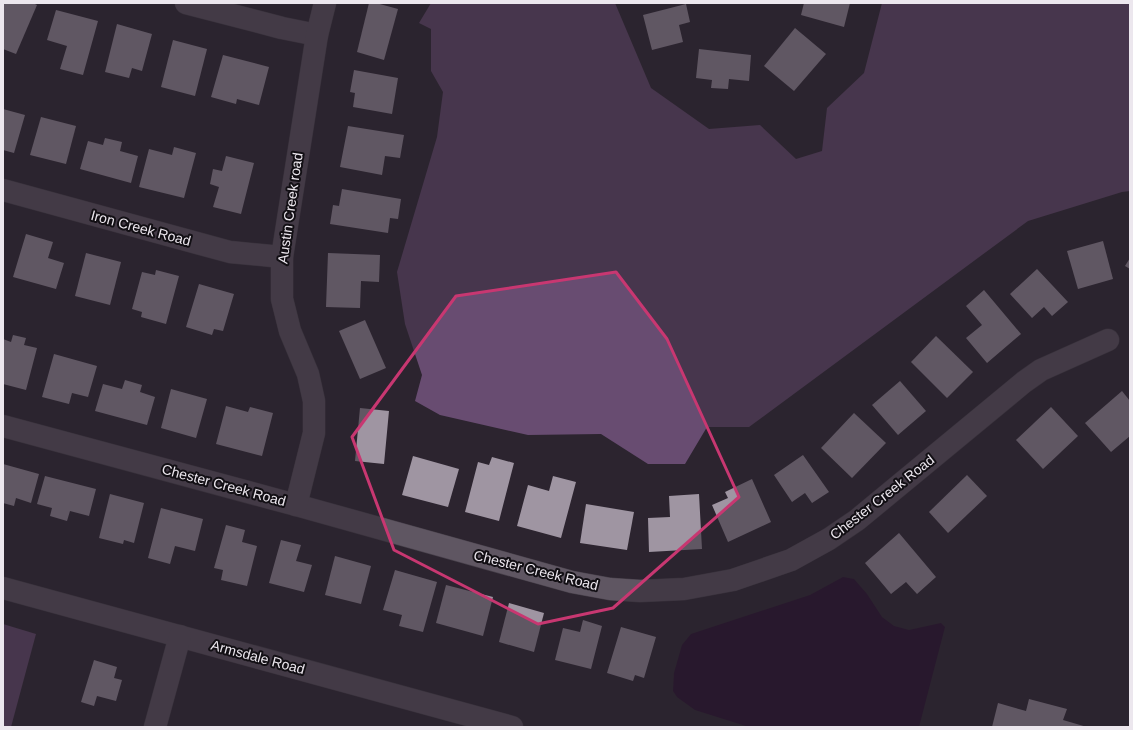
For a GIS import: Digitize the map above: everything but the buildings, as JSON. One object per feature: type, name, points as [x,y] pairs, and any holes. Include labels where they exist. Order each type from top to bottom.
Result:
[{"type":"street","points":[[186,3],[282,28],[317,35]]},
{"type":"street","name":"Austin Creek road","points":[[296,505],[314,433],[314,401],[308,374],[290,332],[282,299],[282,257],[317,35],[325,3]]},
{"type":"street","name":"Iron Creek Road","points":[[3,190],[230,252],[282,257]]},
{"type":"street","name":"Chester Creek Road","points":[[3,426],[296,505],[572,582],[610,588],[640,590],[684,589],[733,580],[791,560],[829,539],[857,520],[1024,382],[1041,370],[1108,340]]},
{"type":"street","name":"Armsdale Road","points":[[3,588],[512,727]]},
{"type":"street","points":[[155,727],[180,636]]},
{"type":"highlighted area","points":[[616,272],[667,339],[739,497],[613,608],[538,624],[394,550],[352,437],[456,296]]},
{"type":"shaded area","points":[[431,3],[615,3],[651,88],[709,129],[760,125],[796,159],[822,151],[827,108],[864,73],[882,3],[1130,3],[1130,191],[1122,192],[1028,221],[749,427],[707,427],[685,464],[648,464],[601,434],[528,435],[440,415],[415,401],[422,375],[405,324],[397,272],[437,137],[443,92],[431,71],[431,29],[419,23]]},
{"type":"shaded area","points":[[843,577],[854,579],[867,594],[882,617],[894,626],[909,630],[941,623],[945,627],[919,727],[749,727],[695,710],[677,697],[673,691],[674,673],[682,645],[691,634],[810,595]]},
{"type":"shaded area","points":[[3,624],[36,634],[11,727],[3,727]]}]
